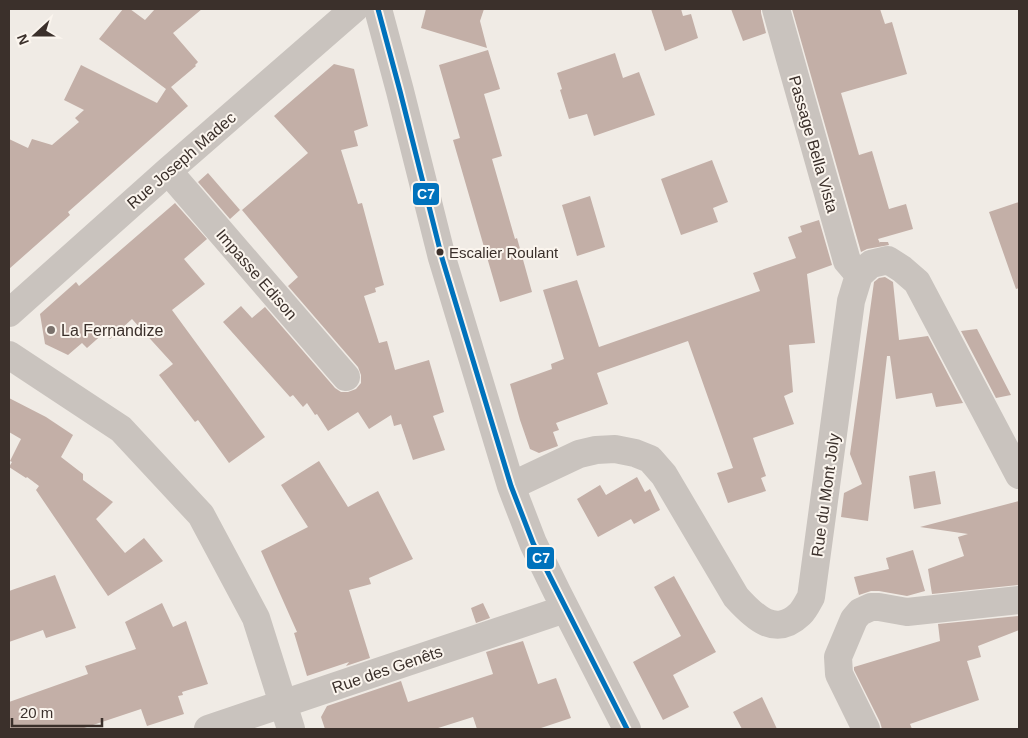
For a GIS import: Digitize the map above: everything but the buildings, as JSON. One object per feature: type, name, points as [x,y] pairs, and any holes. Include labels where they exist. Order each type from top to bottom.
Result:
[{"type":"street","name":"Rue Joseph Madec","points":[[9,313],[354,9]]},
{"type":"street","points":[[378,9],[442,258],[511,486],[533,543],[627,729]]},
{"type":"street","name":"Passage Bella Vista","points":[[776,9],[847,261],[859,275]]},
{"type":"street","name":"Impasse Edison","points":[[168,171],[346,377]]},
{"type":"street","points":[[859,275],[871,264],[888,260],[917,282],[1019,475]]},
{"type":"street","name":"Rue du Mont Joly","points":[[511,486],[579,454],[596,450],[635,453],[650,459],[664,475],[736,596],[747,609],[769,624],[786,624],[801,613],[811,597],[852,301],[859,275]]},
{"type":"street","points":[[9,355],[121,429],[201,516],[256,618],[287,717]]},
{"type":"street","points":[[866,729],[839,674],[838,657],[854,619],[860,612],[871,607],[907,612],[1019,600]]},
{"type":"street","name":"Rue des Genêts","points":[[208,729],[287,717],[565,609]]},
{"type":"transit line","name":"C7","points":[[378,9],[442,258],[511,486],[533,543],[627,729]]},
{"type":"place","name":"Escalier Roulant","points":[[440,252]]},
{"type":"place","name":"La Fernandize","points":[[51,330]]}]
